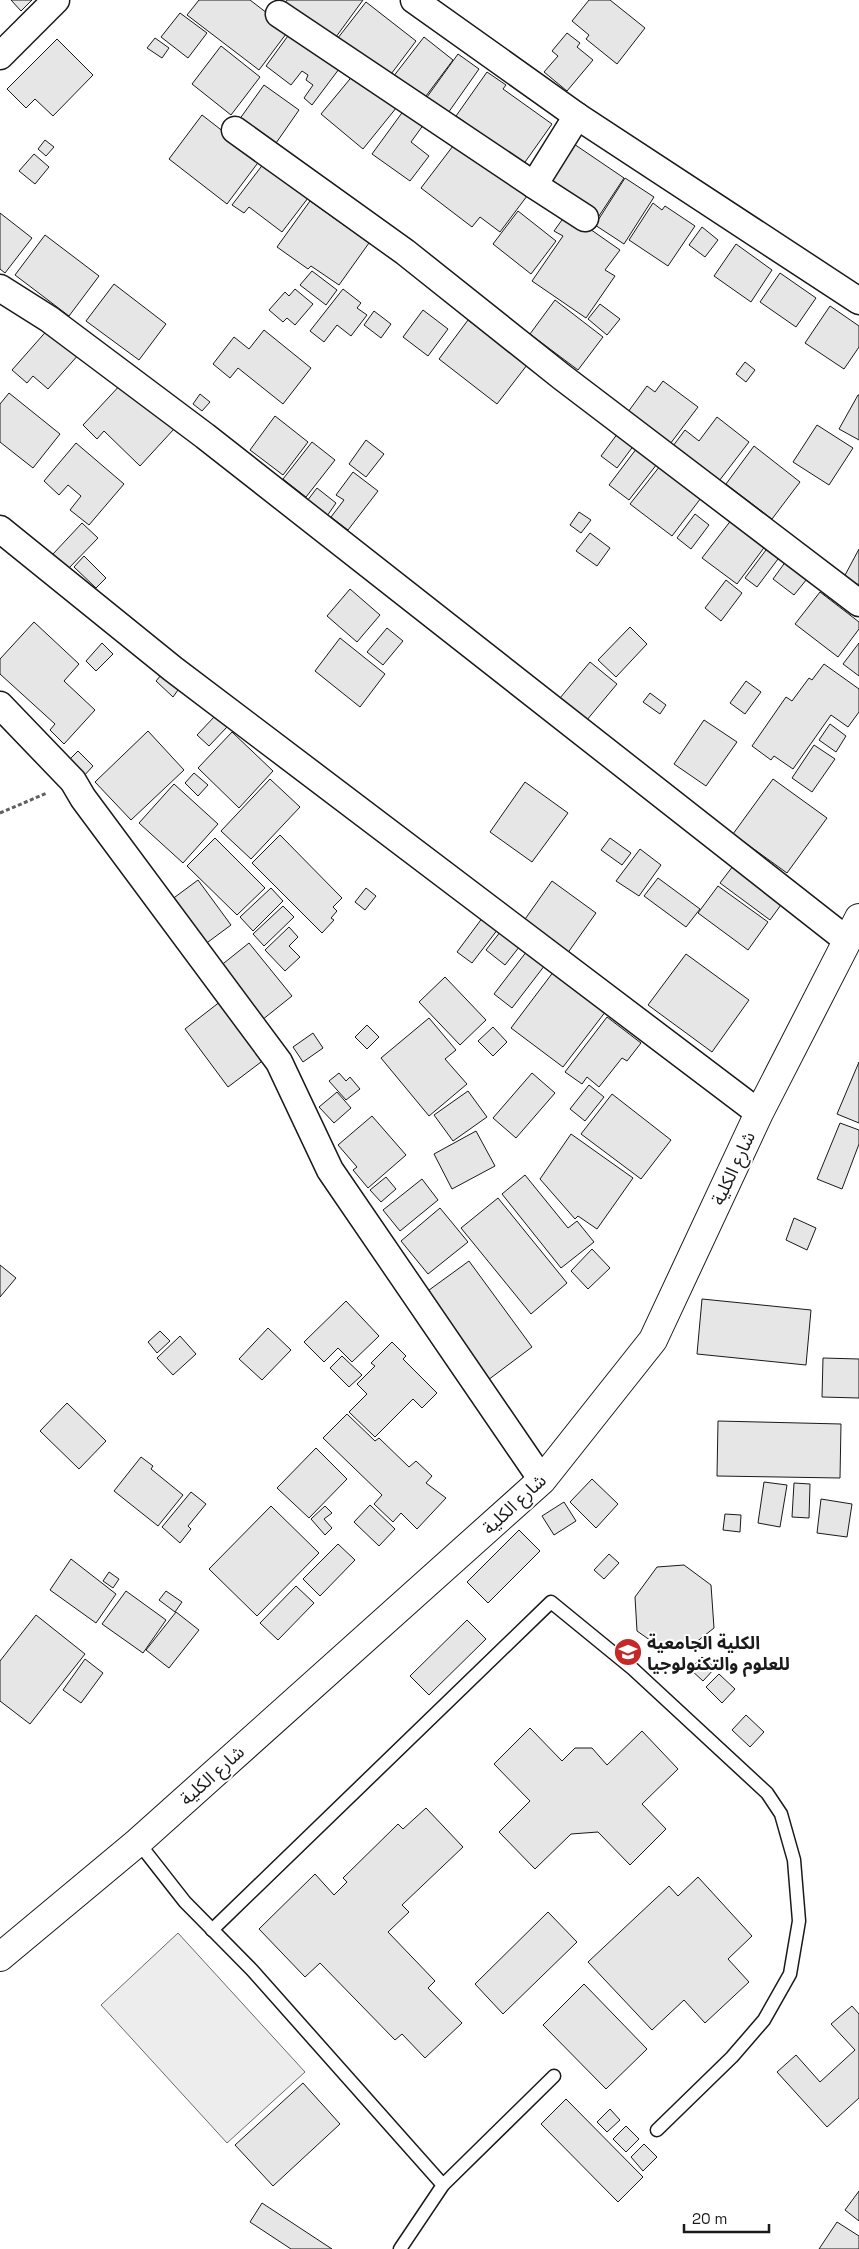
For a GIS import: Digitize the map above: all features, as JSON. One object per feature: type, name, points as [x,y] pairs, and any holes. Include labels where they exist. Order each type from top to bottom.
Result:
[{"type":"street","points":[[0,56],[56,0]]},
{"type":"street","points":[[414,0],[577,116],[859,302]]},
{"type":"street","points":[[279,14],[585,218]]},
{"type":"street","points":[[534,185],[577,116]]},
{"type":"street","points":[[236,130],[405,252],[562,377],[859,603]]},
{"type":"street","points":[[0,288],[49,319],[205,436],[853,930]]},
{"type":"street","points":[[0,529],[172,669],[758,1113]]},
{"type":"street","points":[[0,705],[72,781],[280,1062],[330,1170],[542,1480]]},
{"type":"street","name":"شارع الكلية","points":[[0,1957],[138,1842],[542,1480],[653,1340],[758,1113],[853,930]]},
{"type":"lane","points":[[212,1930],[551,1602],[633,1669],[767,1794],[781,1814],[794,1860],[798,1920],[790,1974],[764,2020],[732,2056],[657,2130]]},
{"type":"lane","points":[[138,1842],[185,1902],[252,1970],[443,2185]]},
{"type":"lane","points":[[400,2249],[443,2185],[554,2076]]},
{"type":"path","points":[[0,813],[72,781]]},
{"type":"shaded area","points":[[178,1933],[305,2072],[227,2143],[101,2005]]},
{"type":"building","points":[[11,0],[32,0],[21,11]]},
{"type":"building","points":[[199,0],[250,0],[289,30],[259,70],[187,15]]},
{"type":"building","points":[[287,0],[363,0],[333,41],[284,5]]},
{"type":"building","points":[[589,0],[610,0],[645,28],[617,64],[586,39],[589,35],[572,21]]},
{"type":"building","points":[[366,2],[416,41],[385,82],[334,43]]},
{"type":"building","points":[[180,13],[207,33],[188,58],[161,37]]},
{"type":"building","points":[[293,29],[342,65],[312,105],[304,98],[313,85],[306,80],[308,75],[302,71],[291,85],[266,66]]},
{"type":"building","points":[[567,33],[580,43],[577,47],[593,60],[567,91],[544,72],[558,56],[552,51]]},
{"type":"building","points":[[424,37],[453,60],[423,100],[393,77]]},
{"type":"building","points":[[155,38],[169,48],[162,58],[147,48]]},
{"type":"building","points":[[57,39],[93,75],[53,116],[35,99],[26,108],[7,89]]},
{"type":"building","points":[[221,46],[260,77],[231,115],[192,84]]},
{"type":"building","points":[[458,54],[479,69],[448,113],[427,97]]},
{"type":"building","points":[[359,68],[401,102],[363,149],[321,114]]},
{"type":"building","points":[[487,72],[506,85],[503,89],[552,124],[518,172],[459,131],[465,122],[456,116]]},
{"type":"building","points":[[264,85],[299,110],[274,146],[239,120]]},
{"type":"building","points":[[404,110],[424,124],[411,142],[429,156],[410,181],[372,154]]},
{"type":"building","points":[[202,115],[260,160],[227,204],[169,159]]},
{"type":"building","points":[[45,140],[54,147],[46,156],[38,149]]},
{"type":"building","points":[[456,142],[527,196],[500,232],[480,217],[472,227],[421,188]]},
{"type":"building","points":[[571,142],[624,178],[595,222],[541,186]]},
{"type":"building","points":[[34,154],[49,167],[35,184],[19,171]]},
{"type":"building","points":[[264,163],[308,198],[282,232],[249,207],[244,213],[232,205]]},
{"type":"building","points":[[625,178],[654,197],[624,244],[595,225]]},
{"type":"building","points":[[310,201],[369,243],[339,285],[311,266],[308,269],[277,247]]},
{"type":"building","points":[[653,203],[662,210],[665,206],[695,226],[668,266],[629,240]]},
{"type":"building","points":[[518,211],[556,241],[531,274],[493,244]]},
{"type":"building","points":[[0,213],[32,238],[5,273],[0,269]]},
{"type":"building","points":[[567,213],[620,250],[605,270],[615,276],[586,318],[532,281],[563,236],[554,231]]},
{"type":"building","points":[[702,227],[718,240],[705,257],[689,245]]},
{"type":"building","points":[[45,235],[99,276],[69,316],[15,275]]},
{"type":"building","points":[[736,244],[772,270],[751,302],[714,276]]},
{"type":"building","points":[[312,271],[337,290],[326,305],[300,285]]},
{"type":"building","points":[[780,273],[816,298],[796,327],[760,302]]},
{"type":"building","points":[[114,284],[166,324],[139,360],[86,321]]},
{"type":"building","points":[[295,289],[313,304],[295,325],[287,318],[283,322],[269,310],[285,292],[289,296]]},
{"type":"building","points":[[343,289],[361,303],[357,308],[367,315],[351,336],[337,325],[324,342],[310,331]]},
{"type":"building","points":[[555,300],[603,337],[578,370],[530,334]]},
{"type":"building","points":[[600,304],[620,319],[607,335],[588,319]]},
{"type":"building","points":[[830,306],[859,326],[859,347],[844,369],[805,343]]},
{"type":"building","points":[[423,310],[448,329],[428,356],[403,337]]},
{"type":"building","points":[[374,311],[391,324],[381,338],[364,325]]},
{"type":"building","points":[[468,320],[527,365],[497,404],[439,359]]},
{"type":"building","points":[[50,327],[80,353],[48,389],[33,376],[27,383],[12,370]]},
{"type":"building","points":[[264,330],[311,368],[283,404],[238,368],[230,378],[213,364],[234,337],[249,349]]},
{"type":"building","points":[[745,362],[755,370],[746,382],[736,374]]},
{"type":"building","points":[[663,381],[698,407],[670,444],[628,412],[647,386],[655,392]]},
{"type":"building","points":[[123,382],[174,429],[140,466],[104,431],[97,439],[83,425]]},
{"type":"building","points":[[9,393],[60,434],[33,468],[0,442],[0,404]]},
{"type":"building","points":[[200,394],[210,402],[202,411],[193,404]]},
{"type":"building","points":[[859,395],[859,440],[839,429]]},
{"type":"building","points":[[275,416],[308,442],[283,475],[250,450]]},
{"type":"building","points":[[717,417],[749,442],[719,481],[673,446],[685,430],[699,441]]},
{"type":"building","points":[[817,425],[853,448],[829,485],[793,462]]},
{"type":"building","points":[[618,433],[634,445],[617,468],[601,456]]},
{"type":"building","points":[[366,440],[384,454],[366,477],[349,464]]},
{"type":"building","points":[[312,442],[335,460],[306,497],[283,479]]},
{"type":"building","points":[[76,443],[124,484],[89,525],[70,510],[81,496],[68,485],[59,495],[44,481]]},
{"type":"building","points":[[754,446],[800,482],[772,519],[726,484]]},
{"type":"building","points":[[637,448],[657,464],[629,500],[609,485]]},
{"type":"building","points":[[660,466],[701,498],[672,536],[630,504]]},
{"type":"building","points":[[353,472],[378,491],[348,530],[331,517],[344,500],[336,495]]},
{"type":"building","points":[[317,488],[336,503],[327,516],[307,501]]},
{"type":"building","points":[[579,512],[591,520],[581,533],[570,525]]},
{"type":"building","points":[[695,514],[709,525],[691,549],[677,538]]},
{"type":"building","points":[[732,519],[766,545],[737,584],[702,558]]},
{"type":"building","points":[[82,523],[98,538],[68,569],[53,554]]},
{"type":"building","points":[[590,533],[610,548],[597,566],[576,551]]},
{"type":"building","points":[[769,546],[781,555],[757,587],[745,578]]},
{"type":"building","points":[[859,549],[859,585],[844,577]]},
{"type":"building","points":[[84,556],[106,578],[96,588],[74,567]]},
{"type":"building","points":[[789,557],[811,574],[794,595],[773,579]]},
{"type":"building","points":[[726,580],[742,593],[721,621],[705,608]]},
{"type":"building","points":[[350,589],[380,615],[357,642],[327,616]]},
{"type":"building","points":[[820,592],[859,622],[859,629],[838,657],[795,624]]},
{"type":"building","points":[[34,622],[79,664],[64,681],[95,710],[64,744],[50,730],[55,724],[0,674],[0,659]]},
{"type":"building","points":[[630,627],[647,644],[616,677],[598,660]]},
{"type":"building","points":[[387,628],[403,641],[383,665],[367,652]]},
{"type":"building","points":[[340,638],[385,674],[360,707],[315,671]]},
{"type":"building","points":[[102,643],[113,654],[96,671],[86,661]]},
{"type":"building","points":[[859,643],[859,676],[843,664]]},
{"type":"building","points":[[590,662],[617,684],[581,727],[555,704]]},
{"type":"building","points":[[824,664],[859,689],[859,712],[848,727],[831,715],[793,769],[774,756],[771,760],[752,746],[786,697],[792,701],[809,678],[812,680]]},
{"type":"building","points":[[161,675],[178,690],[173,697],[156,681]]},
{"type":"building","points":[[746,681],[761,692],[745,714],[730,703]]},
{"type":"building","points":[[650,693],[666,705],[660,714],[643,702]]},
{"type":"building","points":[[215,716],[227,727],[209,746],[197,735]]},
{"type":"building","points":[[704,720],[737,742],[706,786],[674,764]]},
{"type":"building","points":[[830,724],[846,736],[836,752],[819,740]]},
{"type":"building","points":[[148,731],[184,770],[131,820],[95,782]]},
{"type":"building","points":[[232,732],[273,771],[239,808],[198,768]]},
{"type":"building","points":[[814,745],[835,759],[812,792],[792,778]]},
{"type":"building","points":[[78,751],[93,766],[82,778],[67,762]]},
{"type":"building","points":[[194,773],[208,785],[198,796],[185,783]]},
{"type":"building","points":[[270,779],[300,807],[251,859],[221,831]]},
{"type":"building","points":[[773,779],[827,818],[787,873],[733,834]]},
{"type":"building","points":[[525,782],[568,813],[532,862],[490,832]]},
{"type":"building","points":[[174,784],[218,824],[183,863],[139,823]]},
{"type":"building","points":[[280,835],[342,898],[333,907],[337,911],[331,918],[334,920],[322,933],[252,863]]},
{"type":"building","points":[[215,838],[265,888],[237,915],[187,866]]},
{"type":"building","points":[[610,838],[631,853],[622,865],[601,850]]},
{"type":"building","points":[[640,849],[661,865],[639,896],[616,881]]},
{"type":"building","points":[[733,866],[783,902],[770,920],[720,883]]},
{"type":"building","points":[[658,878],[700,909],[686,927],[644,896]]},
{"type":"building","points":[[198,880],[231,925],[204,945],[171,900]]},
{"type":"building","points":[[552,881],[596,913],[567,954],[523,922]]},
{"type":"building","points":[[718,886],[768,922],[748,950],[698,913]]},
{"type":"building","points":[[271,888],[283,901],[253,931],[240,917]]},
{"type":"building","points":[[366,888],[376,896],[365,910],[355,902]]},
{"type":"building","points":[[283,906],[294,917],[264,946],[253,934]]},
{"type":"building","points":[[483,917],[498,929],[472,963],[457,952]]},
{"type":"building","points":[[289,927],[298,937],[289,946],[300,957],[285,971],[265,950]]},
{"type":"building","points":[[501,931],[520,946],[505,965],[486,950]]},
{"type":"building","points":[[249,943],[292,996],[262,1020],[219,967]]},
{"type":"building","points":[[527,951],[545,965],[512,1008],[494,994]]},
{"type":"building","points":[[686,954],[749,1000],[712,1052],[648,1005]]},
{"type":"building","points":[[554,971],[606,1011],[563,1067],[511,1028]]},
{"type":"building","points":[[445,977],[486,1020],[460,1045],[419,1002]]},
{"type":"building","points":[[221,1001],[265,1059],[228,1087],[185,1029]]},
{"type":"building","points":[[607,1017],[641,1043],[627,1061],[622,1058],[599,1087],[587,1077],[582,1084],[565,1072]]},
{"type":"building","points":[[429,1018],[456,1050],[445,1059],[467,1084],[429,1116],[381,1058]]},
{"type":"building","points":[[367,1025],[379,1037],[367,1049],[355,1037]]},
{"type":"building","points":[[493,1027],[507,1042],[493,1056],[478,1041]]},
{"type":"building","points":[[313,1033],[323,1048],[303,1062],[293,1047]]},
{"type":"building","points":[[859,1062],[859,1123],[837,1114]]},
{"type":"building","points":[[339,1073],[346,1081],[350,1077],[360,1089],[346,1100],[329,1081]]},
{"type":"building","points":[[532,1073],[555,1093],[516,1138],[493,1118]]},
{"type":"building","points":[[589,1085],[604,1097],[585,1121],[570,1109]]},
{"type":"building","points":[[468,1091],[487,1117],[453,1141],[434,1115]]},
{"type":"building","points":[[337,1092],[351,1108],[334,1123],[319,1107]]},
{"type":"building","points":[[612,1094],[671,1140],[641,1179],[581,1134]]},
{"type":"building","points":[[372,1116],[406,1155],[368,1188],[353,1170],[357,1167],[338,1145]]},
{"type":"building","points":[[840,1123],[859,1130],[859,1144],[842,1189],[817,1179]]},
{"type":"building","points":[[476,1131],[495,1166],[452,1189],[434,1154]]},
{"type":"building","points":[[571,1134],[633,1178],[597,1229],[578,1216],[575,1219],[540,1179]]},
{"type":"building","points":[[525,1175],[568,1228],[577,1221],[594,1242],[561,1268],[502,1194]]},
{"type":"building","points":[[386,1177],[396,1189],[381,1202],[370,1190]]},
{"type":"building","points":[[422,1179],[438,1200],[400,1231],[383,1210]]},
{"type":"building","points":[[498,1198],[567,1283],[531,1314],[461,1228]]},
{"type":"building","points":[[440,1208],[468,1242],[428,1274],[401,1241]]},
{"type":"building","points":[[794,1218],[816,1228],[807,1250],[786,1240]]},
{"type":"building","points":[[592,1249],[610,1268],[588,1289],[571,1271]]},
{"type":"building","points":[[469,1261],[532,1347],[488,1380],[425,1293]]},
{"type":"building","points":[[0,1265],[16,1278],[0,1297]]},
{"type":"building","points":[[702,1299],[811,1310],[806,1365],[697,1354]]},
{"type":"building","points":[[346,1301],[379,1336],[352,1362],[338,1348],[324,1362],[304,1342]]},
{"type":"building","points":[[268,1328],[291,1350],[262,1380],[239,1359]]},
{"type":"building","points":[[160,1331],[170,1341],[157,1353],[148,1342]]},
{"type":"building","points":[[180,1336],[196,1354],[173,1375],[157,1358]]},
{"type":"building","points":[[392,1342],[406,1356],[403,1359],[437,1393],[422,1408],[413,1399],[375,1437],[349,1412],[367,1394],[357,1384],[375,1366],[371,1363]]},
{"type":"building","points":[[342,1356],[362,1375],[349,1387],[330,1368]]},
{"type":"building","points":[[823,1358],[859,1359],[859,1398],[822,1397]]},
{"type":"building","points":[[67,1403],[106,1441],[79,1469],[40,1431]]},
{"type":"building","points":[[347,1414],[375,1441],[379,1438],[409,1467],[416,1461],[432,1476],[426,1483],[446,1498],[417,1529],[401,1513],[393,1522],[374,1504],[382,1495],[323,1438]]},
{"type":"building","points":[[718,1421],[841,1424],[840,1478],[717,1476]]},
{"type":"building","points":[[316,1448],[347,1479],[309,1518],[277,1488]]},
{"type":"building","points":[[141,1457],[153,1466],[151,1469],[183,1495],[158,1526],[114,1491]]},
{"type":"building","points":[[592,1479],[618,1504],[596,1528],[570,1502]]},
{"type":"building","points":[[764,1482],[787,1485],[780,1527],[758,1523]]},
{"type":"building","points":[[794,1483],[810,1484],[809,1518],[792,1517]]},
{"type":"building","points":[[191,1492],[206,1504],[188,1526],[191,1529],[180,1543],[162,1527]]},
{"type":"building","points":[[821,1499],[852,1504],[847,1537],[817,1533]]},
{"type":"building","points":[[564,1502],[576,1521],[554,1535],[542,1516]]},
{"type":"building","points":[[370,1505],[395,1529],[379,1546],[354,1522]]},
{"type":"building","points":[[271,1506],[319,1553],[257,1616],[209,1569]]},
{"type":"building","points":[[325,1506],[332,1513],[324,1519],[332,1528],[325,1535],[311,1519]]},
{"type":"building","points":[[725,1514],[741,1515],[740,1532],[723,1530]]},
{"type":"building","points":[[519,1530],[540,1551],[488,1603],[467,1582]]},
{"type":"building","points":[[338,1544],[355,1560],[320,1596],[303,1579]]},
{"type":"building","points":[[609,1554],[619,1563],[604,1579],[594,1570]]},
{"type":"building","points":[[71,1559],[116,1594],[96,1623],[50,1590]]},
{"type":"building","points":[[684,1565],[711,1585],[714,1628],[695,1643],[664,1650],[637,1631],[635,1597],[657,1567]]},
{"type":"building","points":[[109,1572],[119,1579],[113,1588],[103,1581]]},
{"type":"building","points":[[296,1586],[314,1603],[278,1640],[260,1623]]},
{"type":"building","points":[[126,1591],[166,1620],[143,1653],[102,1624]]},
{"type":"building","points":[[166,1591],[182,1602],[175,1612],[159,1600]]},
{"type":"building","points":[[176,1612],[199,1630],[169,1668],[146,1650]]},
{"type":"building","points":[[36,1615],[85,1654],[30,1724],[0,1701],[0,1661]]},
{"type":"building","points":[[467,1620],[486,1639],[429,1695],[410,1676]]},
{"type":"building","points":[[702,1657],[715,1668],[703,1681],[690,1669]]},
{"type":"building","points":[[85,1659],[103,1673],[81,1703],[63,1690]]},
{"type":"building","points":[[719,1674],[735,1689],[722,1703],[706,1687]]},
{"type":"building","points":[[746,1715],[764,1732],[750,1747],[732,1730]]},
{"type":"building","points":[[530,1728],[562,1761],[575,1748],[592,1748],[607,1765],[642,1731],[678,1769],[642,1804],[666,1829],[630,1865],[598,1832],[571,1834],[535,1869],[499,1832],[530,1801],[494,1764]]},
{"type":"building","points":[[426,1808],[463,1847],[402,1905],[409,1912],[388,1932],[435,1981],[428,1988],[462,2023],[425,2058],[402,2034],[395,2040],[320,1963],[305,1977],[259,1929],[315,1874],[334,1895],[347,1882],[343,1878],[398,1824],[403,1829]]},
{"type":"building","points":[[698,1877],[752,1936],[728,1959],[749,1982],[705,2023],[684,2000],[652,2030],[588,1962],[669,1886],[678,1896]]},
{"type":"building","points":[[548,1912],[577,1942],[503,2014],[475,1984]]},
{"type":"building","points":[[584,1984],[647,2049],[606,2089],[543,2025]]},
{"type":"building","points":[[852,2006],[859,2014],[859,2098],[827,2127],[777,2072],[796,2055],[820,2082],[855,2050],[831,2024]]},
{"type":"building","points":[[303,2083],[340,2124],[273,2186],[235,2145]]},
{"type":"building","points":[[566,2099],[643,2177],[618,2202],[541,2124]]},
{"type":"building","points":[[610,2109],[620,2120],[607,2132],[597,2122]]},
{"type":"building","points":[[626,2126],[639,2139],[626,2152],[613,2139]]},
{"type":"building","points":[[644,2144],[657,2157],[643,2171],[631,2157]]},
{"type":"building","points":[[859,2191],[859,2221],[845,2210]]},
{"type":"building","points":[[262,2203],[332,2249],[291,2249],[250,2222]]},
{"type":"building","points":[[837,2222],[859,2236],[859,2249],[819,2249]]},
{"type":"place","name":"الكلية الجامعية للعلوم والتكنولوجيا","points":[[628,1652]]}]
